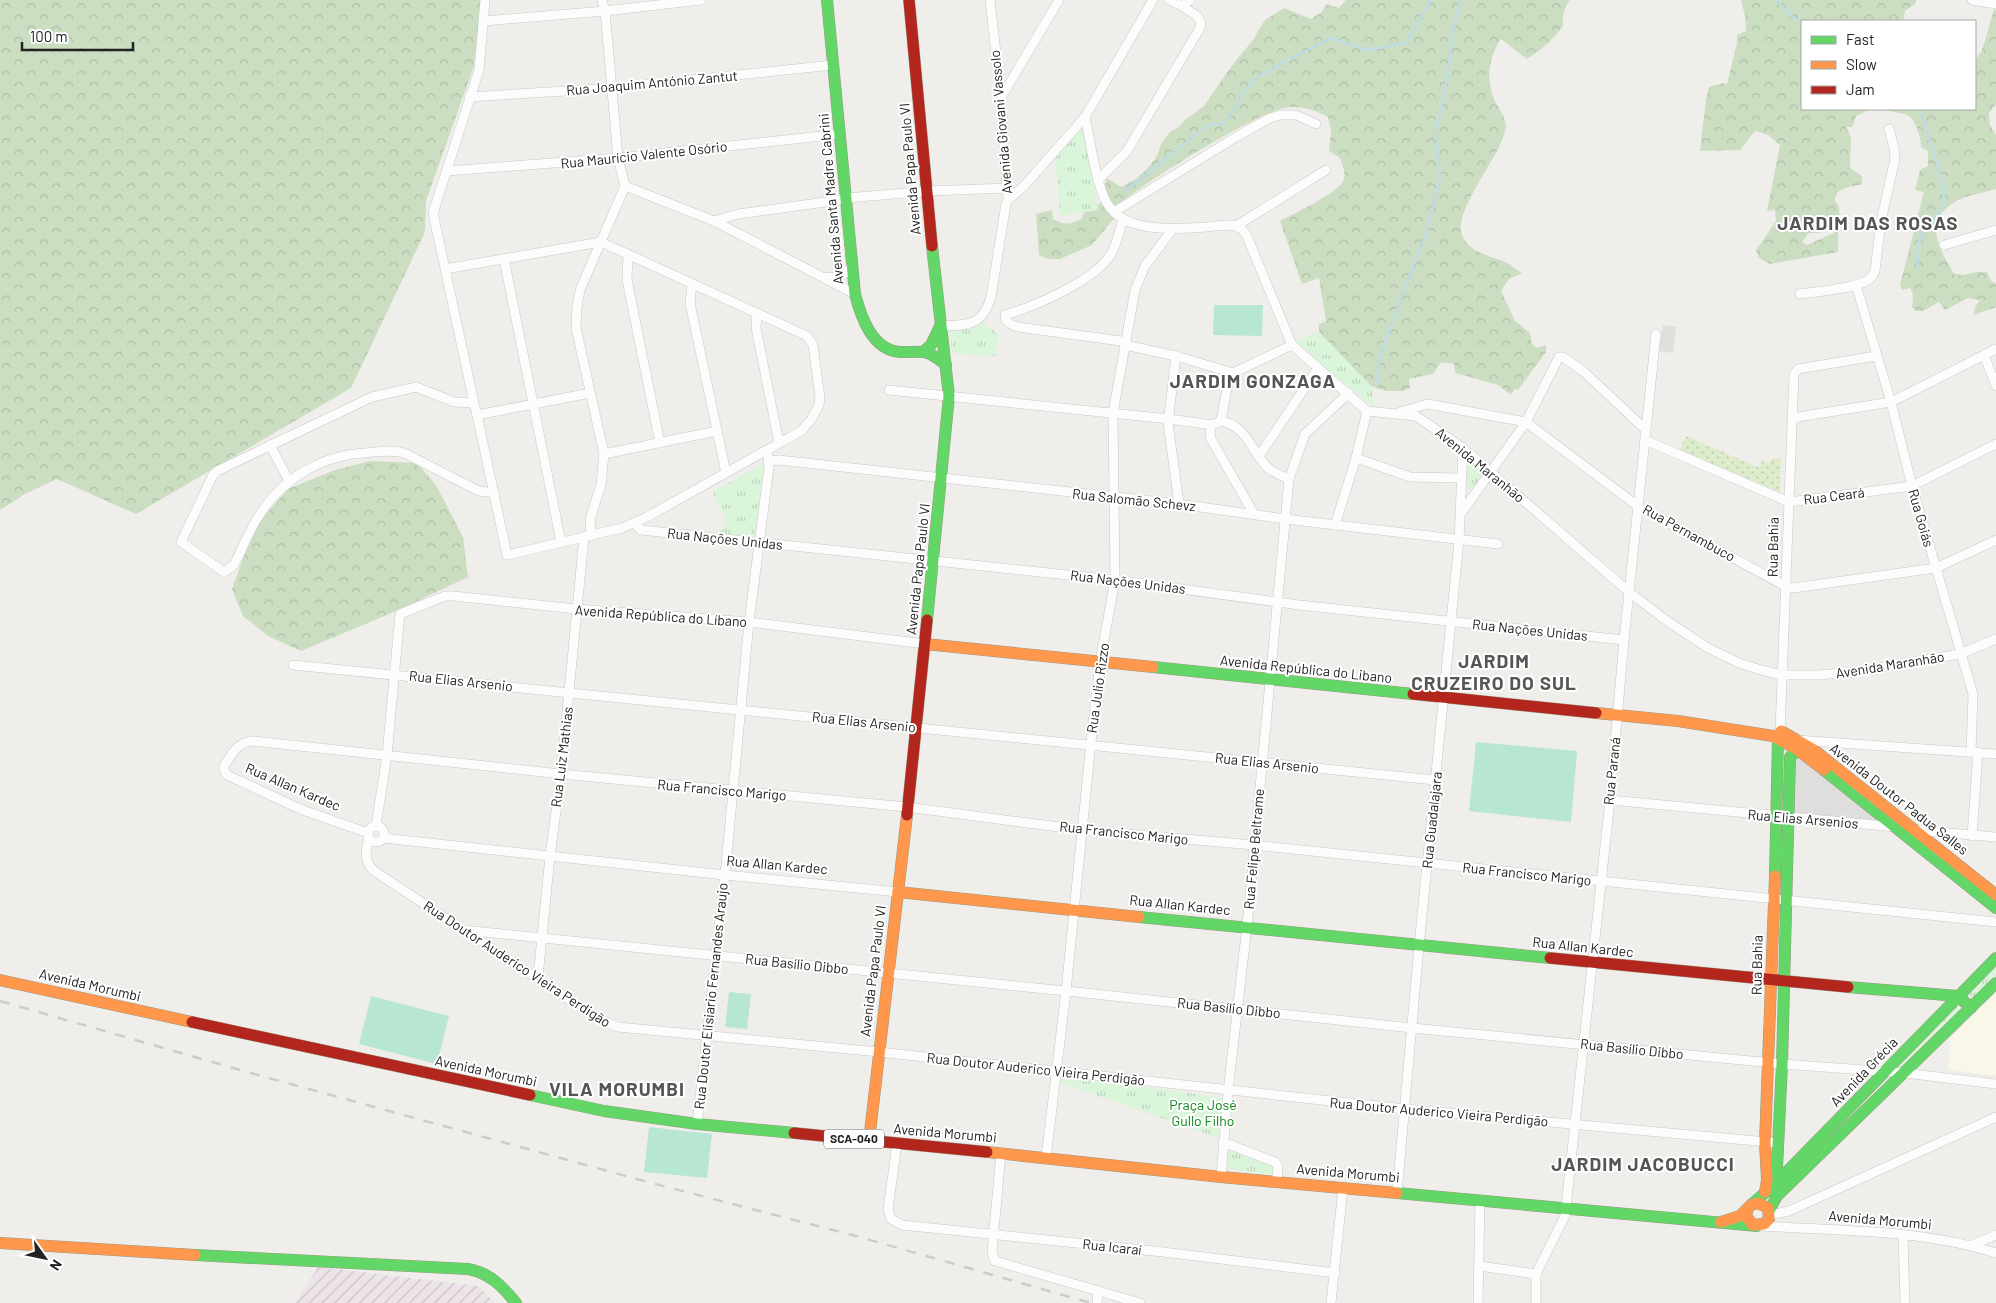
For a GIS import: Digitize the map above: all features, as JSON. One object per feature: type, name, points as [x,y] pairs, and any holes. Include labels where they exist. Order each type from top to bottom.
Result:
[{"type":"main road","name":"Avenida Santa Madre Cabrini","points":[[826,0],[834,65],[855,294],[862,316],[880,343],[896,351],[924,351]]},
{"type":"main road","name":"Avenida Papa Paulo VI","points":[[869,1141],[887,973],[917,728],[949,396],[931,238],[909,0]]},
{"type":"main road","points":[[940,326],[931,345],[924,351],[946,365]]},
{"type":"main road","name":"Avenida República do Libano","points":[[925,644],[1618,715],[1779,734]]},
{"type":"main road","name":"Avenida Doutor Padua Salles","points":[[1779,734],[1795,749],[1996,908]]},
{"type":"main road","name":"Rua Bahia","points":[[1765,1192],[1767,1180],[1765,1143],[1779,734]]},
{"type":"main road","points":[[1778,756],[1795,749]]},
{"type":"main road","name":"Avenida Doutor Padua Salles","points":[[1795,749],[1814,750],[1996,895]]},
{"type":"main road","name":"Rua Bahia","points":[[1776,1190],[1782,1064],[1789,816],[1795,749]]},
{"type":"main road","name":"Rua Allan Kardec","points":[[898,892],[1247,926],[1419,946],[1772,981],[1958,996]]},
{"type":"main road","name":"Avenida Grécia","points":[[1770,1213],[1776,1190],[1885,1072],[1996,958]]},
{"type":"main road","name":"Avenida Morumbi","points":[[0,980],[582,1107],[697,1124],[1001,1153],[1221,1178],[1276,1181],[1719,1222],[1731,1226],[1759,1226]]},
{"type":"main road","name":"Avenida Grécia","points":[[1750,1207],[1765,1192],[1776,1190],[1905,1073],[1996,983]]},
{"type":"main road","points":[[1958,996],[1971,1008]]},
{"type":"main road","points":[[1762,1203],[1770,1213],[1767,1222],[1759,1226],[1748,1219],[1750,1207],[1762,1203]]},
{"type":"main road","name":"Avenida Morumbi","points":[[1719,1222],[1740,1216],[1750,1207]]},
{"type":"main road","points":[[0,1243],[166,1254],[468,1269],[487,1274],[500,1284],[516,1303]]},
{"type":"street","points":[[445,269],[602,242],[807,336],[813,345],[820,394],[819,405],[805,428],[634,523],[622,528],[507,555],[494,493],[474,403],[445,269],[433,213],[479,70],[485,0]]},
{"type":"street","points":[[602,0],[614,88],[618,158],[625,186],[714,221],[855,294]]},
{"type":"street","points":[[484,21],[605,11],[678,1],[701,0]]},
{"type":"street","name":"Avenida Giovani Vassolo","points":[[940,326],[974,323],[988,307],[1008,200],[1002,97],[990,0]]},
{"type":"street","points":[[1002,97],[1060,0]]},
{"type":"street","points":[[1008,200],[1024,186],[1085,117],[1153,0]]},
{"type":"street","points":[[1099,179],[1127,151],[1200,28],[1201,22],[1197,16],[1169,0]]},
{"type":"street","points":[[1182,6],[1190,0]]},
{"type":"street","points":[[1972,0],[1996,4]]},
{"type":"street","name":"Rua Joaquim António Zantut","points":[[469,97],[614,88],[834,65]]},
{"type":"street","points":[[1114,212],[1222,145],[1270,118],[1281,115],[1302,116],[1316,124]]},
{"type":"street","points":[[1085,117],[1099,179],[1107,203],[1123,220],[1132,224],[1172,230],[1236,226],[1326,170]]},
{"type":"street","points":[[1800,294],[1866,282],[1875,271],[1881,221],[1895,159],[1889,129]]},
{"type":"street","name":"Rua Maurício Valente Osório","points":[[447,172],[618,158],[840,134]]},
{"type":"street","name":"Rua Luiz Mathias","points":[[538,977],[550,856],[561,774],[576,609],[590,519],[601,486],[604,454],[576,328],[577,307],[580,290],[625,186]]},
{"type":"street","points":[[714,221],[738,214],[847,198],[928,191],[1008,188]]},
{"type":"street","points":[[1123,220],[1112,253],[1100,268],[1057,294],[1005,315],[1005,317],[1012,325],[1121,341],[1125,345],[1176,356],[1233,373]]},
{"type":"street","points":[[1236,226],[1246,234],[1292,345],[1368,411],[1356,458],[1335,525]]},
{"type":"street","name":"Rua Julio Rizzo","points":[[1046,1158],[1066,991],[1100,662],[1115,580],[1116,498],[1113,413],[1135,290],[1153,254],[1172,230]]},
{"type":"street","points":[[1944,246],[1996,230]]},
{"type":"street","points":[[628,254],[627,280],[660,443]]},
{"type":"street","points":[[504,259],[561,542]]},
{"type":"street","points":[[821,276],[838,277],[849,269],[852,264]]},
{"type":"street","points":[[692,284],[690,303],[726,473]]},
{"type":"street","name":"Rua Goiás","points":[[1856,284],[1891,402],[1912,486],[1974,702],[1975,752],[1972,836]]},
{"type":"street","points":[[757,313],[756,328],[779,443]]},
{"type":"street","name":"Rua Paraná","points":[[1536,1274],[1565,1216],[1610,800],[1624,640],[1656,334]]},
{"type":"street","points":[[1254,514],[1210,433],[1217,423],[1228,383],[1233,373],[1292,345]]},
{"type":"street","points":[[1792,418],[1891,402],[1996,349]]},
{"type":"street","points":[[1984,355],[1996,386]]},
{"type":"street","points":[[1176,356],[1169,418],[1179,504]]},
{"type":"street","name":"Rua Bahia","points":[[1779,734],[1787,587],[1794,374],[1802,369],[1876,356]]},
{"type":"street","points":[[1461,515],[1464,507],[1526,422],[1560,357],[1563,357],[1583,371],[1646,430]]},
{"type":"street","points":[[1259,456],[1318,368]]},
{"type":"street","points":[[474,403],[454,402],[421,388],[410,387],[367,398],[213,475],[181,542],[224,572],[230,570],[259,514],[273,496],[290,481],[310,468],[332,459],[355,454],[395,451],[408,455],[479,491],[494,493]]},
{"type":"street","points":[[889,390],[1217,423],[1239,429],[1272,471],[1289,479]]},
{"type":"street","points":[[477,415],[590,393]]},
{"type":"street","name":"Rua Felipe Beltrame","points":[[1221,1178],[1228,1092],[1263,763],[1289,479],[1305,434],[1349,393]]},
{"type":"street","name":"Rua Pernambuco","points":[[1398,413],[1428,404],[1526,422],[1639,506],[1787,587]]},
{"type":"street","name":"Avenida Maranhão","points":[[1368,411],[1398,413],[1422,419],[1463,448],[1629,592],[1667,621],[1708,648],[1739,663],[1783,675],[1854,672],[1960,654],[1996,639]]},
{"type":"street","points":[[604,454],[717,431]]},
{"type":"street","name":"Rua Ceará","points":[[1645,440],[1789,502],[1912,486],[1996,444]]},
{"type":"street","points":[[270,445],[290,481]]},
{"type":"street","name":"Rua Guadalajara","points":[[1398,1193],[1419,946],[1452,622],[1461,515],[1460,478],[1463,448]]},
{"type":"street","name":"Rua Doutor Elisiario Fernandes Araujo","points":[[697,1124],[725,875],[749,622],[769,461],[767,450]]},
{"type":"street","points":[[1356,458],[1410,477],[1460,478]]},
{"type":"street","name":"Rua Salomão Schevz","points":[[769,461],[779,460],[1179,504],[1285,519],[1498,544]]},
{"type":"street","name":"Rua Nações Unidas","points":[[634,523],[641,530],[1115,580],[1278,602],[1624,640]]},
{"type":"street","points":[[1787,587],[1793,588],[1936,568],[1996,540]]},
{"type":"street","name":"Avenida República do Líbano","points":[[394,674],[400,614],[444,596],[576,609],[749,622],[925,644]]},
{"type":"street","name":"Rua Elias Arsenio","points":[[293,665],[1436,780]]},
{"type":"street","points":[[376,826],[387,755],[394,674]]},
{"type":"street","name":"Rua Francisco Marigo","points":[[253,741],[561,774],[907,807],[1082,830],[1254,845],[1996,922]]},
{"type":"street","name":"Rua Allan Kardec","points":[[253,741],[236,747],[224,766],[227,775],[300,809],[369,836]]},
{"type":"street","points":[[1795,749],[1996,754]]},
{"type":"street","name":"Rua Elias Arsenios","points":[[1610,800],[1996,837]]},
{"type":"street","points":[[376,826],[382,829],[383,838],[375,842],[369,836],[371,828],[376,826]]},
{"type":"street","name":"Rua Doutor Auderico Vieira Perdigão","points":[[369,836],[365,856],[371,868],[610,1025],[618,1027],[879,1052],[1228,1092],[1779,1144]]},
{"type":"street","name":"Rua Allan Kardec","points":[[383,838],[898,892]]},
{"type":"street","name":"Rua Basílio Dibbo","points":[[463,930],[1412,1028],[1768,1063],[1905,1073],[1996,1084]]},
{"type":"street","points":[[1770,1213],[1789,1211],[1996,1117]]},
{"type":"street","points":[[1223,1142],[1275,1162],[1278,1166],[1276,1181]]},
{"type":"street","name":"Rua Icaraí","points":[[897,1144],[888,1209],[891,1220],[902,1225],[1334,1272]]},
{"type":"street","points":[[1001,1153],[992,1252],[995,1261],[1140,1303]]},
{"type":"street","points":[[1331,1303],[1343,1188]]},
{"type":"street","points":[[1478,1303],[1480,1200]]},
{"type":"street","name":"Avenida Morumbi","points":[[1759,1226],[1903,1234],[1972,1245],[1996,1253]]},
{"type":"street","points":[[1903,1234],[1905,1303]]},
{"type":"street","points":[[1972,1245],[1996,1235]]},
{"type":"street","points":[[1479,1266],[1536,1274],[1536,1303]]},
{"type":"street","points":[[1097,1303],[1098,1291]]},
{"type":"shaded area","points":[[1663,325],[1676,327],[1673,353],[1659,351]]},
{"type":"shaded area","points":[[1797,754],[1879,821],[1794,813],[1792,810],[1792,760]]},
{"type":"shaded area","points":[[1996,993],[1996,1076],[1948,1070],[1950,1038]]},
{"type":"shaded area","points":[[318,1267],[478,1286],[495,1303],[295,1303]]},
{"type":"green space","points":[[0,0],[481,0],[474,66],[426,201],[425,232],[351,388],[136,514],[57,479],[25,494],[0,510]]},
{"type":"green space","points":[[1346,0],[1570,0],[1564,12],[1563,26],[1555,36],[1527,59],[1501,39],[1497,46],[1491,60],[1489,74],[1493,97],[1504,118],[1505,132],[1501,143],[1470,199],[1461,225],[1462,235],[1466,242],[1476,251],[1509,264],[1522,273],[1509,279],[1501,291],[1515,321],[1530,333],[1532,344],[1537,348],[1546,345],[1546,352],[1518,390],[1515,389],[1511,395],[1498,385],[1455,373],[1454,364],[1441,362],[1433,374],[1409,379],[1410,388],[1402,391],[1386,391],[1371,386],[1319,332],[1319,324],[1326,321],[1319,278],[1302,284],[1280,221],[1333,191],[1344,178],[1344,170],[1340,158],[1329,151],[1331,130],[1328,117],[1312,110],[1296,107],[1285,108],[1265,115],[1233,131],[1172,167],[1114,207],[1116,216],[1092,245],[1060,259],[1048,259],[1039,255],[1036,214],[1052,210],[1053,219],[1068,224],[1074,222],[1082,219],[1084,210],[1100,204],[1107,178],[1121,187],[1136,179],[1156,158],[1162,142],[1170,132],[1204,106],[1230,68],[1253,40],[1265,20],[1284,8],[1311,19],[1322,12],[1326,4],[1339,8]]},
{"type":"green space","points":[[1741,0],[1916,0],[1916,3],[1905,11],[1903,20],[1801,20],[1801,110],[1869,110],[1856,116],[1852,127],[1846,127],[1851,137],[1850,168],[1862,176],[1862,184],[1844,188],[1836,196],[1835,201],[1839,206],[1840,224],[1819,233],[1809,233],[1802,242],[1807,245],[1838,231],[1838,252],[1770,264],[1759,258],[1756,250],[1776,221],[1775,210],[1767,211],[1780,145],[1768,135],[1755,131],[1740,150],[1700,151],[1709,87],[1723,83],[1727,84],[1737,43],[1737,35],[1746,31]]},
{"type":"green space","points":[[1994,9],[1996,10],[1996,104],[1989,113],[1990,125],[1996,135],[1996,189],[1955,202],[1945,210],[1939,218],[1936,227],[1939,246],[1954,274],[1987,272],[1991,281],[1996,284],[1996,307],[1974,315],[1975,307],[1980,300],[1968,298],[1945,310],[1939,302],[1923,311],[1916,311],[1912,307],[1913,294],[1910,288],[1902,290],[1900,285],[1924,192],[1915,190],[1920,170],[1928,166],[1928,151],[1922,148],[1918,130],[1910,117],[1886,110],[1976,110],[1976,59],[1985,41]]},
{"type":"green space","points":[[1078,130],[1083,130],[1086,135],[1098,210],[1060,216],[1055,156]]},
{"type":"green space","points":[[1214,305],[1263,305],[1262,336],[1213,335]]},
{"type":"green space","points":[[983,323],[999,335],[996,356],[952,353],[950,328],[968,328]]},
{"type":"green space","points":[[1319,332],[1371,386],[1374,406],[1365,401],[1294,341]]},
{"type":"green space","points":[[1686,436],[1760,468],[1762,461],[1769,463],[1773,458],[1781,459],[1780,492],[1680,450]]},
{"type":"green space","points":[[1469,460],[1484,473],[1472,489],[1469,490],[1467,488],[1467,463]]},
{"type":"green space","points":[[370,461],[417,463],[436,485],[463,537],[468,577],[396,611],[301,651],[268,636],[243,616],[232,589],[254,528],[288,489],[335,470]]},
{"type":"green space","points":[[766,462],[757,538],[718,534],[719,530],[723,529],[727,522],[712,492]]},
{"type":"green space","points":[[1476,742],[1577,751],[1571,822],[1469,811]]},
{"type":"green space","points":[[1996,967],[1996,978],[1971,1000],[1969,995]]},
{"type":"green space","points":[[729,992],[751,994],[747,1029],[725,1027]]},
{"type":"green space","points":[[371,996],[449,1016],[437,1064],[359,1044]]},
{"type":"green space","points":[[1956,1006],[1960,1011],[1903,1068],[1897,1069],[1897,1066]]},
{"type":"green space","name":"Praça José Gullo Filho","points":[[1063,1076],[1219,1097],[1223,1101],[1219,1138],[1058,1082]]},
{"type":"green space","points":[[649,1127],[712,1134],[707,1178],[644,1172]]},
{"type":"green space","points":[[1227,1146],[1274,1167],[1273,1175],[1227,1169],[1224,1165]]},
{"type":"waterway","points":[[1125,191],[1208,125],[1223,124],[1237,107],[1241,95],[1255,78],[1330,38],[1368,50],[1406,43],[1431,0]]},
{"type":"waterway","points":[[1377,382],[1380,356],[1425,239],[1440,177],[1436,132],[1460,0]]},
{"type":"waterway","points":[[1776,0],[1793,17],[1801,21]]},
{"type":"waterway","points":[[1917,267],[1920,236],[1932,224],[1944,203],[1943,184],[1920,110]]},
{"type":"railway","points":[[0,1001],[247,1072],[644,1181],[856,1236],[1091,1303]]},
{"type":"traffic: fast","points":[[827,0],[855,294],[864,322],[875,339],[890,350],[928,353],[946,365]]},
{"type":"traffic: fast","points":[[927,620],[949,396],[932,246]]},
{"type":"traffic: fast","points":[[924,351],[931,345],[940,326]]},
{"type":"traffic: fast","points":[[1153,667],[1413,694]]},
{"type":"traffic: fast","points":[[1775,876],[1778,738]]},
{"type":"traffic: fast","points":[[1776,1189],[1782,1064],[1790,757],[1798,750]]},
{"type":"traffic: fast","points":[[1824,770],[1996,908]]},
{"type":"traffic: fast","points":[[1139,917],[1550,958]]},
{"type":"traffic: fast","points":[[1751,1205],[1775,1184],[1996,958]]},
{"type":"traffic: fast","points":[[1769,1211],[1777,1196],[1996,983]]},
{"type":"traffic: fast","points":[[1848,987],[1958,996],[1971,1008]]},
{"type":"traffic: fast","points":[[530,1095],[604,1111],[697,1124],[794,1133]]},
{"type":"traffic: fast","points":[[1397,1193],[1757,1226]]},
{"type":"traffic: fast","points":[[195,1255],[468,1269],[483,1274],[495,1281],[516,1303]]},
{"type":"traffic: slow","points":[[925,644],[1153,667]]},
{"type":"traffic: slow","points":[[1596,713],[1678,721],[1773,736],[1798,750],[1824,770]]},
{"type":"traffic: slow","points":[[1781,731],[1814,750],[1996,895]]},
{"type":"traffic: slow","points":[[869,1141],[907,815]]},
{"type":"traffic: slow","points":[[1765,1192],[1767,1180],[1765,1143],[1775,876]]},
{"type":"traffic: slow","points":[[898,892],[1139,917]]},
{"type":"traffic: slow","points":[[0,980],[192,1022]]},
{"type":"traffic: slow","points":[[987,1152],[1221,1177],[1397,1193]]},
{"type":"traffic: slow","points":[[1721,1222],[1740,1216],[1751,1205],[1758,1203],[1768,1208],[1769,1219],[1764,1224],[1753,1225],[1746,1216],[1748,1208]]},
{"type":"traffic: slow","points":[[0,1243],[195,1255]]},
{"type":"traffic: jam","points":[[909,0],[932,246]]},
{"type":"traffic: jam","points":[[907,815],[927,620]]},
{"type":"traffic: jam","points":[[1413,694],[1596,713]]},
{"type":"traffic: jam","points":[[1550,958],[1848,987]]},
{"type":"traffic: jam","points":[[192,1022],[530,1095]]},
{"type":"traffic: jam","points":[[794,1133],[987,1152]]},
{"type":"district","name":"JARDIM DAS ROSAS","points":[[1868,223]]},
{"type":"district","name":"JARDIM GONZAGA","points":[[1253,381]]},
{"type":"district","name":"JARDIM CRUZEIRO DO SUL","points":[[1494,672]]},
{"type":"district","name":"VILA MORUMBI","points":[[617,1089]]},
{"type":"district","name":"JARDIM JACOBUCCI","points":[[1643,1164]]}]
